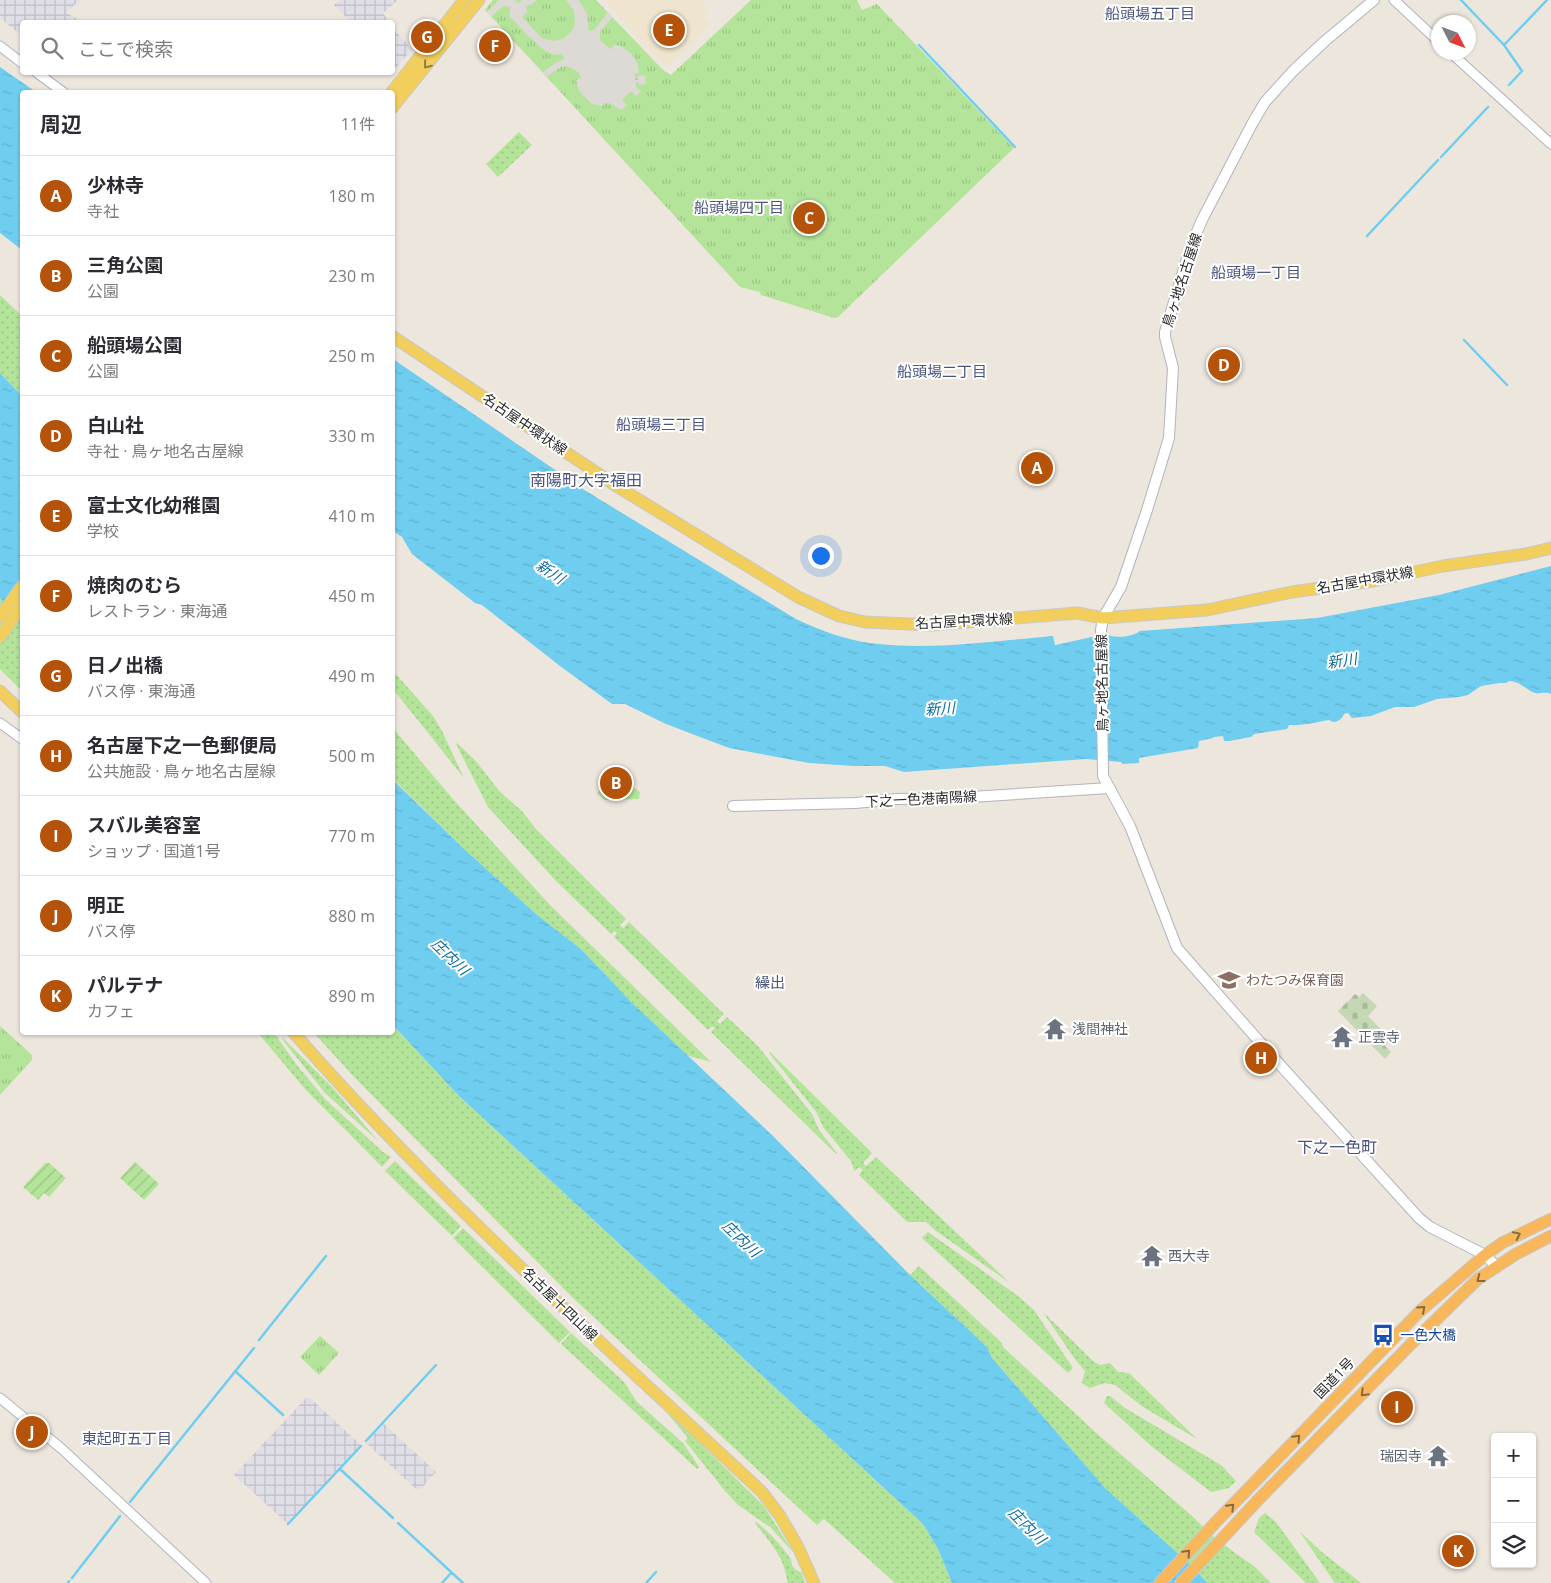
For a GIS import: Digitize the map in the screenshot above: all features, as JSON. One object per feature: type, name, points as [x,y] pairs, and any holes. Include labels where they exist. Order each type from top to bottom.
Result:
[{"type":"highway","name":"国道1号","points":[[1160,1583],[1215,1523],[1412,1319],[1485,1255],[1502,1243],[1551,1219]]},
{"type":"highway","points":[[1181,1583],[1258,1500],[1411,1344],[1478,1279],[1516,1254],[1551,1236]]},
{"type":"main road","points":[[394,90],[464,0]]},
{"type":"main road","points":[[395,104],[479,0]]},
{"type":"main road","name":"鳥ヶ地名古屋線","points":[[1374,0],[1325,41],[1293,71],[1265,102],[1197,231],[1165,332],[1173,368],[1168,438],[1147,510],[1121,587],[1102,624],[1103,776],[1130,826],[1177,948],[1418,1218],[1430,1227],[1485,1255],[1497,1267]]},
{"type":"main road","name":"名古屋中環状線","points":[[395,338],[618,487],[798,598],[839,616],[866,622],[931,625],[1077,613],[1102,624],[1207,610],[1292,592],[1373,581],[1443,566],[1526,554],[1551,548]]},
{"type":"main road","points":[[0,617],[20,589]]},
{"type":"main road","points":[[0,637],[20,609]]},
{"type":"main road","points":[[0,691],[20,710]]},
{"type":"main road","name":"下之一色港南陽線","points":[[733,806],[855,803],[897,799],[955,798],[1109,788]]},
{"type":"main road","name":"名古屋十四山線","points":[[296,1035],[336,1081],[421,1170],[574,1318],[762,1492],[780,1516],[799,1549],[814,1583]]},
{"type":"street","points":[[1394,0],[1431,34]]},
{"type":"street","points":[[0,46],[20,61]]},
{"type":"street","points":[[1459,60],[1551,144]]},
{"type":"street","points":[[40,75],[59,90]]},
{"type":"street","points":[[0,723],[20,738]]},
{"type":"street","points":[[0,1398],[62,1449],[206,1583]]},
{"type":"shaded area","points":[[0,0],[80,0],[66,13],[80,20],[20,20],[20,34],[0,18]]},
{"type":"shaded area","points":[[340,0],[398,0],[383,13],[388,20],[349,20],[334,5]]},
{"type":"shaded area","points":[[499,0],[515,0],[518,3],[522,0],[537,0],[525,6],[528,12],[522,17],[542,38],[553,41],[563,39],[574,27],[574,11],[566,0],[578,0],[580,2],[587,14],[588,29],[591,31],[595,29],[608,12],[613,17],[600,31],[601,41],[609,48],[612,49],[613,45],[621,46],[632,54],[638,65],[639,73],[635,74],[635,80],[638,80],[638,76],[645,75],[646,84],[639,85],[638,82],[636,83],[636,87],[641,91],[636,96],[631,91],[622,100],[627,105],[622,110],[609,103],[603,103],[603,106],[592,104],[579,91],[576,80],[581,78],[574,69],[565,66],[561,67],[546,77],[542,73],[563,60],[564,57],[561,54],[554,55],[544,50],[527,35],[509,16],[510,7],[503,6],[491,17],[487,12]]},
{"type":"shaded area","points":[[606,0],[699,0],[709,11],[704,17],[711,25],[667,67]]},
{"type":"shaded area","points":[[395,31],[412,49],[395,67]]},
{"type":"shaded area","points":[[309,1397],[361,1445],[288,1524],[234,1475]]},
{"type":"shaded area","points":[[384,1424],[436,1472],[421,1489],[416,1489],[366,1443]]},
{"type":"green space","points":[[493,0],[596,0],[663,70],[671,75],[751,0],[857,0],[862,10],[877,4],[1014,148],[838,317],[834,318],[761,295],[760,292],[740,287],[485,10]]},
{"type":"green space","points":[[519,132],[532,145],[498,177],[486,164]]},
{"type":"green space","points":[[0,295],[20,314],[20,394],[0,373]]},
{"type":"green space","points":[[0,598],[20,625],[20,689],[0,669]]},
{"type":"green space","points":[[395,673],[433,716],[464,778],[395,692]]},
{"type":"green space","points":[[395,731],[452,798],[550,905],[711,1062],[686,1055],[631,1002],[582,950],[536,914],[462,847],[395,781]]},
{"type":"green space","points":[[457,743],[475,760],[500,792],[522,811],[535,828],[626,919],[620,925],[623,928],[629,922],[724,1014],[717,1021],[720,1024],[727,1017],[757,1045],[812,1114],[819,1130],[836,1154],[711,1032],[715,1028],[712,1026],[708,1030],[614,937],[617,933],[614,931],[611,934],[555,880],[488,807]]},
{"type":"green space","points":[[614,773],[640,792],[639,799],[605,800],[597,793]]},
{"type":"green space","points":[[1363,993],[1377,1006],[1368,1016],[1391,1040],[1385,1046],[1391,1052],[1385,1059],[1338,1011],[1355,994],[1359,997]]},
{"type":"green space","points":[[0,1026],[32,1055],[32,1060],[0,1095]]},
{"type":"green space","points":[[395,1027],[458,1095],[923,1524],[938,1549],[952,1583],[895,1583],[824,1519],[817,1525],[572,1297],[355,1078],[316,1035],[395,1035]]},
{"type":"green space","points":[[260,1035],[275,1035],[325,1099],[383,1152],[391,1157],[382,1167],[305,1089]]},
{"type":"green space","points":[[283,1038],[333,1088],[378,1141],[325,1093]]},
{"type":"green space","points":[[770,1052],[872,1153],[863,1163],[866,1166],[876,1157],[1010,1283],[926,1222],[907,1222],[859,1175],[863,1170],[859,1167],[854,1170],[851,1161],[823,1127],[817,1113]]},
{"type":"green space","points":[[395,1161],[461,1226],[452,1236],[385,1171]]},
{"type":"green space","points":[[135,1162],[159,1184],[144,1200],[120,1178]]},
{"type":"green space","points":[[45,1163],[49,1163],[66,1178],[49,1197],[44,1193],[38,1200],[23,1187]]},
{"type":"green space","points":[[463,1228],[570,1332],[559,1343],[453,1238]]},
{"type":"green space","points":[[928,1232],[1018,1296],[1034,1310],[1073,1368],[1068,1373],[922,1238]]},
{"type":"green space","points":[[919,1266],[1103,1439],[1217,1540],[1255,1567],[1271,1583],[1207,1583],[1193,1567],[1106,1489],[992,1358],[987,1347],[910,1275]]},
{"type":"green space","points":[[1043,1312],[1094,1362],[1100,1365],[1110,1363],[1118,1372],[1129,1373],[1197,1439],[1143,1407],[1115,1385],[1104,1383],[1090,1388],[1082,1383],[1085,1371]]},
{"type":"green space","points":[[571,1333],[624,1382],[637,1402],[684,1444],[699,1467],[697,1469],[561,1344]]},
{"type":"green space","points":[[320,1336],[339,1353],[319,1375],[300,1357]]},
{"type":"green space","points":[[1107,1396],[1110,1396],[1125,1408],[1221,1465],[1236,1481],[1229,1488],[1211,1492],[1151,1446],[1104,1403]]},
{"type":"green space","points":[[669,1413],[764,1506],[793,1552],[770,1527],[738,1505],[725,1491],[685,1441],[688,1438]]},
{"type":"green space","points":[[1265,1513],[1276,1522],[1320,1583],[1306,1583],[1254,1532],[1259,1518]]},
{"type":"green space","points":[[756,1522],[784,1550],[790,1558],[793,1567],[802,1573],[805,1583],[788,1583],[785,1569],[778,1555]]},
{"type":"green space","points":[[1299,1531],[1323,1553],[1361,1583],[1335,1583]]},
{"type":"water","points":[[0,67],[33,90],[20,90],[20,248],[0,233]]},
{"type":"water","name":"新川","points":[[395,360],[586,491],[796,619],[841,637],[869,643],[938,646],[1053,636],[1055,645],[1106,634],[1123,637],[1140,631],[1317,618],[1439,595],[1551,566],[1551,694],[1535,693],[1521,684],[1509,681],[1481,686],[1468,695],[1437,699],[1414,707],[1395,707],[1371,716],[1352,718],[1348,713],[1335,722],[1329,720],[1289,725],[1287,729],[1254,734],[1251,737],[1229,741],[1224,741],[1223,736],[1214,737],[1199,741],[1198,748],[1139,758],[1139,763],[1122,764],[1121,762],[1086,759],[904,772],[885,766],[809,763],[729,748],[666,724],[625,704],[612,704],[412,554],[402,537],[395,532]]},
{"type":"water","points":[[0,373],[20,394],[20,625],[0,598]]},
{"type":"water","name":"庄内川","points":[[395,782],[462,847],[536,914],[582,950],[631,1002],[774,1137],[910,1275],[987,1347],[992,1358],[1106,1489],[1193,1567],[1207,1583],[952,1583],[938,1549],[923,1524],[458,1095],[395,1027]]},
{"type":"waterway","points":[[1461,0],[1504,45],[1522,71],[1509,85]]},
{"type":"waterway","points":[[1504,45],[1547,0]]},
{"type":"waterway","points":[[919,45],[1015,147]]},
{"type":"waterway","points":[[1441,157],[1488,107]]},
{"type":"waterway","points":[[1367,236],[1438,160]]},
{"type":"waterway","points":[[1464,340],[1507,385]]},
{"type":"waterway","points":[[259,1340],[326,1256]]},
{"type":"waterway","points":[[130,1502],[254,1348]]},
{"type":"waterway","points":[[366,1441],[436,1365]]},
{"type":"waterway","points":[[235,1371],[283,1415]]},
{"type":"waterway","points":[[288,1524],[361,1446]]},
{"type":"waterway","points":[[340,1469],[393,1518]]},
{"type":"waterway","points":[[72,1578],[120,1516]]},
{"type":"waterway","points":[[398,1523],[463,1583]]},
{"type":"waterway","points":[[646,1583],[656,1572]]},
{"type":"waterway","points":[[442,1583],[451,1573]]},
{"type":"place","name":"富士文化幼稚園","points":[[669,30]]},
{"type":"place","name":"日ノ出橋","points":[[427,37]]},
{"type":"place","name":"焼肉のむら","points":[[495,46]]},
{"type":"place","name":"船頭場公園","points":[[809,218]]},
{"type":"place","name":"白山社","points":[[1224,365]]},
{"type":"place","name":"少林寺","points":[[1037,468]]},
{"type":"place","name":"三角公園","points":[[616,783]]},
{"type":"place","name":"わたつみ保育園","points":[[1229,980]]},
{"type":"place","name":"浅間神社","points":[[1055,1029]]},
{"type":"place","name":"正雲寺","points":[[1342,1037]]},
{"type":"place","name":"名古屋下之一色郵便局","points":[[1261,1058]]},
{"type":"place","name":"西大寺","points":[[1152,1256]]},
{"type":"place","name":"一色大橋","points":[[1383,1335]]},
{"type":"place","name":"スバル美容室","points":[[1397,1407]]},
{"type":"place","name":"明正","points":[[32,1432]]},
{"type":"place","name":"瑞因寺","points":[[1438,1456]]},
{"type":"place","name":"パルテナ","points":[[1458,1551]]},
{"type":"district","name":"船頭場五丁目","points":[[1150,14]]},
{"type":"district","name":"船頭場四丁目","points":[[739,208]]},
{"type":"district","name":"船頭場一丁目","points":[[1256,273]]},
{"type":"district","name":"船頭場二丁目","points":[[942,372]]},
{"type":"district","name":"船頭場三丁目","points":[[661,425]]},
{"type":"district","name":"南陽町大字福田","points":[[586,480]]},
{"type":"district","name":"繰出","points":[[770,983]]},
{"type":"district","name":"下之一色町","points":[[1337,1147]]},
{"type":"district","name":"東起町五丁目","points":[[127,1439]]}]
